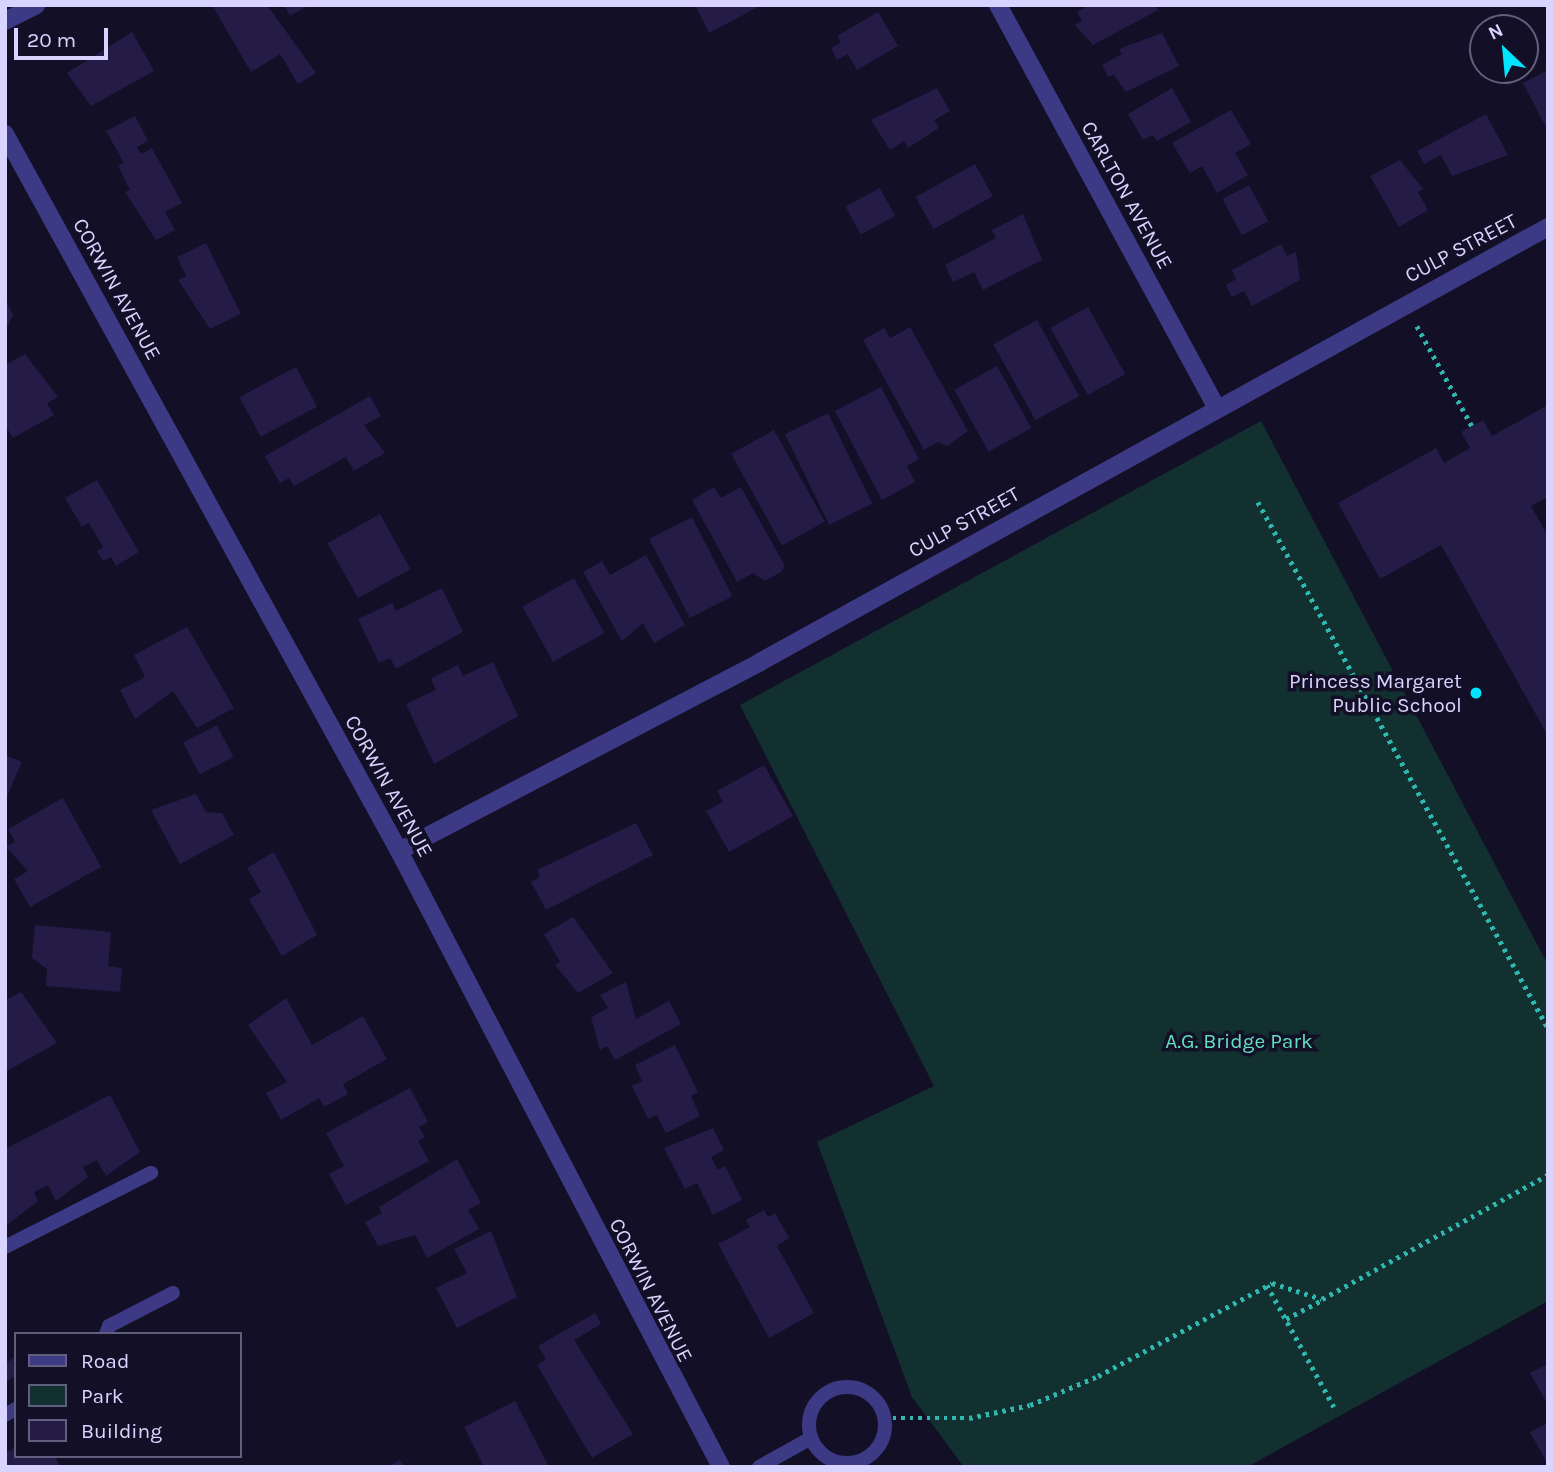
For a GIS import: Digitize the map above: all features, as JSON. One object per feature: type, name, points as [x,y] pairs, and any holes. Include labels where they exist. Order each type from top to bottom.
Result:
[{"type":"street","points":[[5,21],[36,5]]},
{"type":"street","name":"CARLTON AVENUE","points":[[998,5],[1216,406]]},
{"type":"street","name":"CORWIN AVENUE","points":[[5,134],[399,851],[721,1467]]},
{"type":"street","name":"CULP STREET","points":[[399,851],[760,662],[1216,406],[1548,227]]},
{"type":"lane","points":[[5,1247],[151,1173]]},
{"type":"lane","points":[[107,1332],[109,1326],[173,1293]]},
{"type":"lane","points":[[837,1388],[861,1390],[884,1418],[873,1452],[850,1463],[827,1457],[811,1438],[811,1413],[837,1388]]},
{"type":"lane","points":[[759,1467],[811,1438]]},
{"type":"path","points":[[1405,303],[1472,426]]},
{"type":"path","points":[[1258,502],[1548,1028]]},
{"type":"path","points":[[1286,1319],[1548,1175]]},
{"type":"path","points":[[884,1418],[969,1418],[1030,1405],[1098,1376],[1267,1285],[1282,1283],[1322,1299]]},
{"type":"path","points":[[1267,1285],[1334,1407]]},
{"type":"green space","name":"A.G. Bridge Park","points":[[1261,421],[1548,965],[1548,1301],[1247,1467],[964,1467],[912,1397],[817,1142],[934,1086],[740,705]]},
{"type":"building","points":[[212,5],[267,5],[316,73],[298,84],[280,54],[251,72]]},
{"type":"building","points":[[284,5],[309,5],[290,16]]},
{"type":"building","points":[[695,5],[762,5],[709,33]]},
{"type":"building","points":[[1090,5],[1155,5],[1158,10],[1093,45],[1075,25],[1082,21],[1077,12]]},
{"type":"building","points":[[878,12],[898,46],[857,70],[848,54],[837,60],[831,48],[841,42],[837,36]]},
{"type":"building","points":[[132,32],[154,71],[91,106],[67,73]]},
{"type":"building","points":[[1162,33],[1179,66],[1126,92],[1114,75],[1108,77],[1102,65],[1122,54],[1119,49]]},
{"type":"building","points":[[1548,70],[1548,131],[1524,84],[1539,84],[1539,75]]},
{"type":"building","points":[[937,88],[950,111],[934,120],[939,128],[908,148],[904,141],[890,150],[871,120]]},
{"type":"building","points":[[1172,88],[1191,122],[1157,141],[1153,135],[1143,140],[1128,114]]},
{"type":"building","points":[[1231,110],[1251,144],[1235,153],[1248,175],[1217,193],[1202,166],[1190,173],[1172,143]]},
{"type":"building","points":[[1486,114],[1508,155],[1452,176],[1441,155],[1424,164],[1417,151]]},
{"type":"building","points":[[135,116],[148,141],[137,147],[141,154],[152,148],[182,203],[165,212],[175,230],[156,240],[125,192],[130,190],[118,166],[124,163],[106,131]]},
{"type":"building","points":[[1400,160],[1423,189],[1418,192],[1428,210],[1399,227],[1370,176]]},
{"type":"building","points":[[975,164],[993,196],[933,229],[916,197]]},
{"type":"building","points":[[1249,185],[1268,221],[1242,235],[1223,199]]},
{"type":"building","points":[[880,188],[895,216],[861,235],[846,206]]},
{"type":"building","points":[[1023,214],[1042,260],[983,290],[974,272],[953,282],[945,265],[996,238],[992,230]]},
{"type":"building","points":[[206,243],[241,314],[210,329],[178,280],[186,276],[177,257]]},
{"type":"building","points":[[1281,244],[1287,256],[1296,252],[1300,280],[1252,306],[1244,291],[1232,297],[1226,285],[1236,279],[1232,270]]},
{"type":"building","points":[[5,299],[13,315],[5,331]]},
{"type":"building","points":[[1088,307],[1125,374],[1088,395],[1050,328]]},
{"type":"building","points":[[1037,320],[1079,396],[1035,420],[993,344]]},
{"type":"building","points":[[910,327],[968,431],[947,446],[938,442],[924,450],[863,340],[884,328],[890,338]]},
{"type":"building","points":[[25,354],[58,397],[47,403],[54,415],[13,438],[5,425],[5,365]]},
{"type":"building","points":[[997,366],[1031,428],[989,452],[954,390]]},
{"type":"building","points":[[296,367],[317,407],[261,437],[239,397]]},
{"type":"building","points":[[881,387],[919,459],[907,466],[915,482],[882,500],[835,411]]},
{"type":"building","points":[[370,396],[381,416],[364,425],[385,453],[354,471],[346,457],[294,486],[289,478],[280,483],[265,456]]},
{"type":"building","points":[[1548,405],[1548,497],[1531,506],[1548,536],[1548,736],[1441,545],[1380,579],[1338,503],[1436,448],[1444,463],[1470,448],[1461,432],[1483,420],[1492,436]]},
{"type":"building","points":[[828,413],[872,504],[829,525],[785,434]]},
{"type":"building","points":[[774,430],[825,522],[782,546],[731,454]]},
{"type":"building","points":[[97,480],[139,552],[116,566],[111,557],[103,561],[97,551],[103,547],[89,523],[82,527],[65,498]]},
{"type":"building","points":[[714,487],[721,498],[741,487],[785,566],[781,572],[765,581],[753,573],[737,582],[692,500]]},
{"type":"building","points":[[380,514],[411,569],[358,598],[328,543]]},
{"type":"building","points":[[692,517],[732,596],[690,618],[649,539]]},
{"type":"building","points":[[646,555],[685,625],[654,643],[643,623],[622,641],[583,572],[602,561],[610,575]]},
{"type":"building","points":[[574,578],[605,633],[553,662],[522,607]]},
{"type":"building","points":[[442,588],[463,632],[396,669],[390,658],[379,663],[358,619],[392,603],[396,611]]},
{"type":"building","points":[[187,627],[234,708],[197,728],[173,691],[135,719],[120,690],[145,677],[134,655]]},
{"type":"building","points":[[493,662],[518,716],[434,764],[406,704],[436,690],[431,678],[458,665],[463,676]]},
{"type":"building","points":[[217,725],[233,757],[199,774],[183,742]]},
{"type":"building","points":[[5,755],[22,762],[5,801]]},
{"type":"building","points":[[764,765],[793,816],[729,852],[706,811],[723,802],[717,791]]},
{"type":"building","points":[[196,794],[206,812],[222,813],[234,835],[180,864],[151,810]]},
{"type":"building","points":[[63,798],[101,867],[30,907],[14,879],[28,871],[6,847],[15,842],[8,829]]},
{"type":"building","points":[[636,823],[653,855],[546,910],[531,882],[540,877],[537,870]]},
{"type":"building","points":[[274,852],[317,935],[282,956],[249,899],[261,892],[247,868]]},
{"type":"building","points":[[573,917],[613,973],[578,993],[555,965],[560,962],[544,934]]},
{"type":"building","points":[[35,925],[111,932],[108,966],[122,968],[120,992],[46,986],[47,969],[32,958]]},
{"type":"building","points":[[626,982],[636,1019],[669,1001],[681,1024],[615,1060],[607,1046],[600,1050],[591,1017],[608,1008],[600,995]]},
{"type":"building","points":[[21,992],[57,1043],[5,1072],[5,1000]]},
{"type":"building","points":[[286,998],[312,1045],[363,1016],[387,1059],[343,1084],[348,1094],[324,1107],[319,1098],[281,1120],[266,1093],[287,1082],[248,1025]]},
{"type":"building","points":[[675,1045],[698,1092],[691,1096],[700,1116],[666,1133],[657,1115],[648,1119],[632,1086],[642,1081],[635,1065]]},
{"type":"building","points":[[410,1088],[428,1122],[419,1127],[425,1137],[418,1141],[429,1161],[346,1205],[329,1174],[344,1166],[326,1133]]},
{"type":"building","points":[[110,1095],[140,1152],[106,1176],[97,1160],[83,1167],[88,1177],[56,1201],[48,1185],[34,1192],[38,1201],[7,1225],[5,1149]]},
{"type":"building","points":[[713,1128],[724,1150],[711,1157],[718,1170],[725,1166],[742,1200],[713,1215],[697,1183],[685,1189],[664,1148]]},
{"type":"building","points":[[457,1159],[481,1203],[468,1210],[479,1229],[427,1258],[415,1235],[378,1246],[365,1222],[382,1213],[379,1207]]},
{"type":"building","points":[[764,1210],[768,1217],[775,1213],[789,1238],[777,1246],[814,1313],[769,1338],[718,1244],[750,1227],[746,1220]]},
{"type":"building","points":[[491,1231],[517,1297],[457,1328],[436,1288],[467,1273],[454,1249]]},
{"type":"building","points":[[595,1313],[601,1324],[574,1340],[633,1434],[592,1458],[537,1365],[546,1359],[538,1346]]},
{"type":"building","points":[[14,1358],[14,1377],[5,1382],[5,1363]]},
{"type":"building","points":[[1548,1364],[1548,1405],[1530,1373]]},
{"type":"building","points":[[515,1401],[549,1467],[484,1467],[464,1427]]},
{"type":"building","points":[[1548,1423],[1548,1465],[1530,1432]]},
{"type":"building","points":[[14,1448],[14,1458],[56,1458],[60,1467],[5,1467],[5,1453]]},
{"type":"building","points":[[400,1460],[404,1467],[387,1467]]},
{"type":"place","name":"Princess Margaret Public School","points":[[1476,693]]}]
